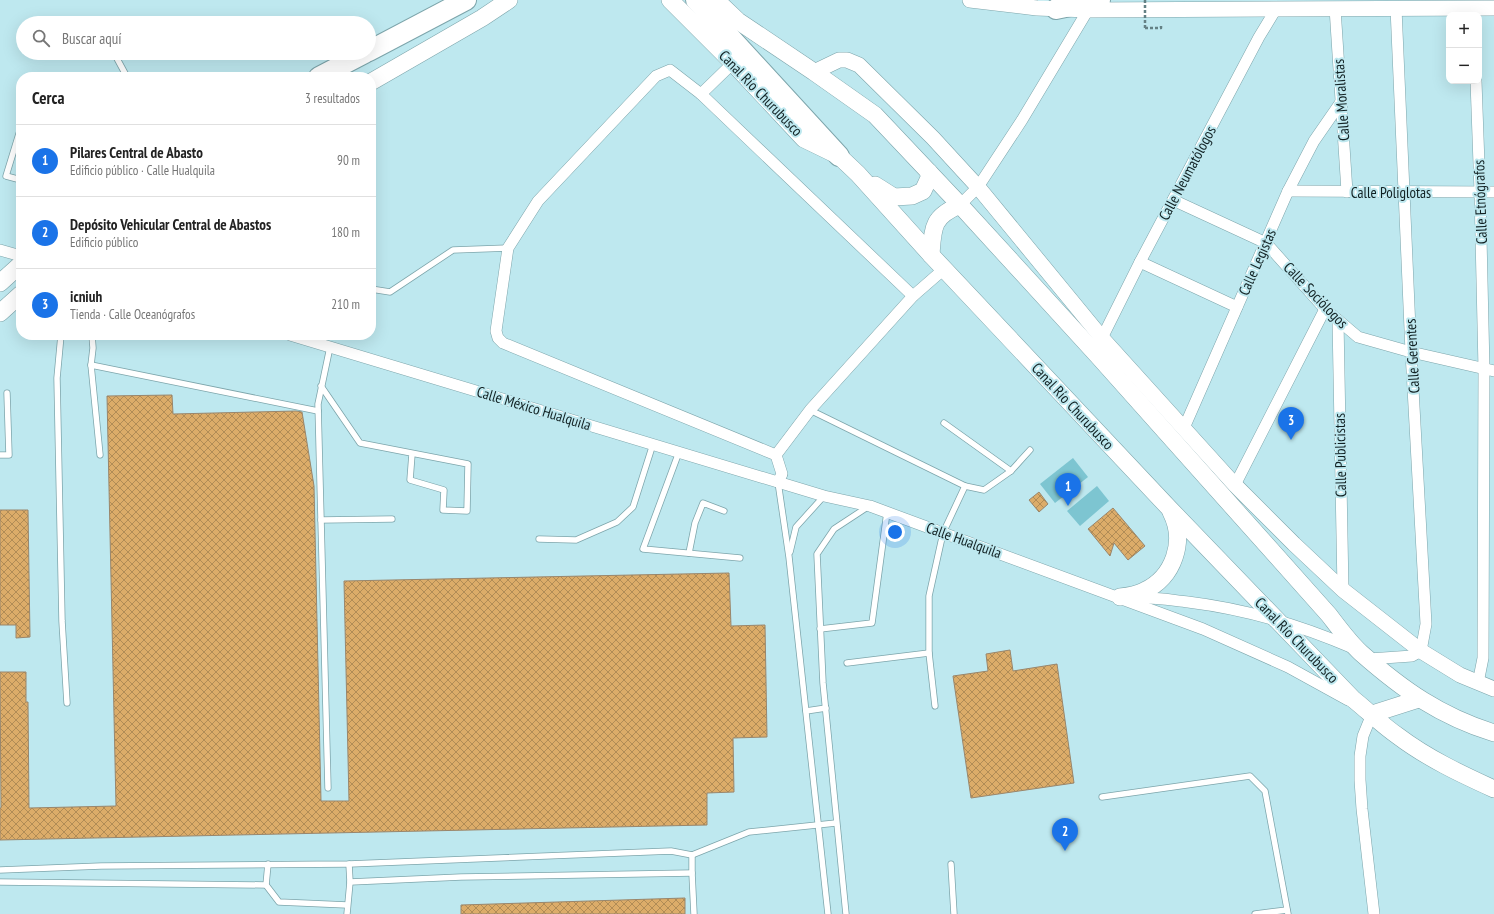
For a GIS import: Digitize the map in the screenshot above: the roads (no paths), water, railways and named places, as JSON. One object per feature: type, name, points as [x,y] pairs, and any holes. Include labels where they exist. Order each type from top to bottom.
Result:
[{"type":"highway","points":[[376,47],[466,0]]},
{"type":"highway","points":[[696,0],[738,57],[839,156]]},
{"type":"highway","points":[[1056,9],[1094,5]]},
{"type":"highway","points":[[329,72],[352,60]]},
{"type":"main road","points":[[482,18],[491,0]]},
{"type":"main road","points":[[376,79],[482,18],[509,0]]},
{"type":"main road","name":"Canal Río Churubusco","points":[[670,0],[738,57]]},
{"type":"main road","points":[[716,0],[738,21],[875,115],[960,205],[1098,356],[1364,655],[1419,699],[1439,711],[1461,721],[1494,733]]},
{"type":"main road","name":"Canal Río Churubusco","points":[[839,156],[858,174],[944,269],[1169,508],[1353,699],[1383,725],[1415,748],[1450,768],[1494,789]]},
{"type":"main road","points":[[858,174],[894,197],[900,197],[912,196],[923,191],[929,178],[929,172]]},
{"type":"main road","points":[[931,255],[933,231],[939,218],[960,205]]},
{"type":"main road","points":[[0,283],[16,269]]},
{"type":"main road","points":[[0,313],[16,299]]},
{"type":"main road","points":[[1122,598],[1151,587],[1159,581],[1171,565],[1177,546],[1178,536],[1175,522],[1169,508]]},
{"type":"main road","points":[[1372,714],[1419,699]]},
{"type":"street","points":[[970,0],[1014,6],[1056,9]]},
{"type":"street","points":[[960,205],[978,187],[1094,5],[1276,9],[1396,8],[1474,11],[1494,8]]},
{"type":"street","name":"Calle Moralistas","points":[[1335,8],[1347,192]]},
{"type":"street","name":"Calle Gerentes","points":[[1396,8],[1411,352],[1426,604],[1426,624],[1421,651]]},
{"type":"street","name":"Calle Neumatólogos","points":[[1102,338],[1140,262],[1259,37],[1276,9]]},
{"type":"street","points":[[701,94],[738,57]]},
{"type":"street","points":[[814,72],[839,60],[847,60],[859,65],[933,138],[978,187],[1102,338],[1235,485],[1343,590],[1421,651],[1460,675],[1494,689]]},
{"type":"street","points":[[776,455],[503,343],[498,338],[496,331],[508,248],[538,201],[656,76],[670,70],[701,94],[913,296]]},
{"type":"street","name":"Calle Etnógrafos","points":[[1476,84],[1489,370],[1483,658],[1478,683]]},
{"type":"street","name":"Calle Legistas","points":[[1184,428],[1288,191],[1314,141],[1341,102]]},
{"type":"street","name":"Calle Poliglotas","points":[[1288,191],[1494,192]]},
{"type":"street","name":"Calle Sociólogos","points":[[1173,200],[1266,243],[1325,309],[1358,337],[1411,352],[1489,370]]},
{"type":"street","points":[[0,250],[16,255]]},
{"type":"street","points":[[1140,262],[1237,307]]},
{"type":"street","points":[[776,455],[810,410],[913,296],[944,269]]},
{"type":"street","points":[[1235,485],[1325,309]]},
{"type":"street","name":"Calle Publicistas","points":[[1338,320],[1343,590]]},
{"type":"street","name":"Calle México Hualquila","points":[[307,340],[778,482]]},
{"type":"street","points":[[776,455],[782,474],[778,482]]},
{"type":"street","name":"Calle Hualquila","points":[[778,482],[824,496],[870,506],[1203,629],[1247,648],[1308,678],[1372,714]]},
{"type":"street","name":"Calle Hualquila","points":[[1122,598],[1144,598],[1204,604],[1234,610],[1278,621],[1322,636],[1364,655]]},
{"type":"street","points":[[1364,655],[1412,656],[1421,651]]},
{"type":"street","points":[[1372,714],[1363,736],[1360,756],[1360,780],[1374,914]]},
{"type":"lane","points":[[118,60],[124,72]]},
{"type":"lane","points":[[16,143],[6,176],[16,179]]},
{"type":"lane","points":[[376,290],[390,292],[453,250],[508,248]]},
{"type":"lane","points":[[61,340],[57,378],[62,621],[67,703]]},
{"type":"lane","points":[[92,340],[91,365],[100,455]]},
{"type":"lane","points":[[328,788],[318,404],[330,347]]},
{"type":"lane","points":[[91,365],[318,411]]},
{"type":"lane","points":[[322,386],[360,443],[468,464],[467,511],[443,510],[444,490],[410,480],[412,454]]},
{"type":"lane","points":[[0,455],[9,455],[7,393]]},
{"type":"lane","points":[[810,410],[965,486],[984,490],[1011,470],[1030,450]]},
{"type":"lane","points":[[944,423],[1011,470]]},
{"type":"lane","points":[[539,539],[576,540],[617,522],[633,507],[653,444]]},
{"type":"lane","points":[[679,452],[643,549],[740,558]]},
{"type":"lane","points":[[778,482],[789,556],[828,914]]},
{"type":"lane","points":[[935,706],[928,653],[929,596],[943,533],[965,486]]},
{"type":"lane","points":[[789,556],[796,527],[824,496]]},
{"type":"lane","points":[[689,553],[695,523],[703,503],[724,511]]},
{"type":"lane","points":[[846,914],[826,708],[820,629],[817,554],[834,529],[870,506]]},
{"type":"lane","points":[[820,629],[872,623],[887,512]]},
{"type":"lane","points":[[321,520],[392,519]]},
{"type":"lane","points":[[847,663],[928,653]]},
{"type":"lane","points":[[806,711],[826,708]]},
{"type":"lane","points":[[1102,797],[1250,776],[1265,791],[1288,912],[1255,914]]},
{"type":"lane","points":[[0,870],[101,866],[348,864],[671,851],[692,855],[749,832],[836,823]]},
{"type":"lane","points":[[692,855],[694,914]]},
{"type":"lane","points":[[268,864],[266,885],[279,902],[347,905]]},
{"type":"lane","points":[[347,914],[350,882],[348,864]]},
{"type":"lane","points":[[951,864],[954,914]]},
{"type":"lane","points":[[350,882],[461,877],[692,873]]},
{"type":"lane","points":[[0,882],[266,885]]},
{"type":"place","name":"icniuh","points":[[1291,440]]},
{"type":"place","name":"Pilares Central de Abasto","points":[[1068,506]]},
{"type":"place","name":"Depósito Vehicular Central de Abastos","points":[[1065,851]]}]
